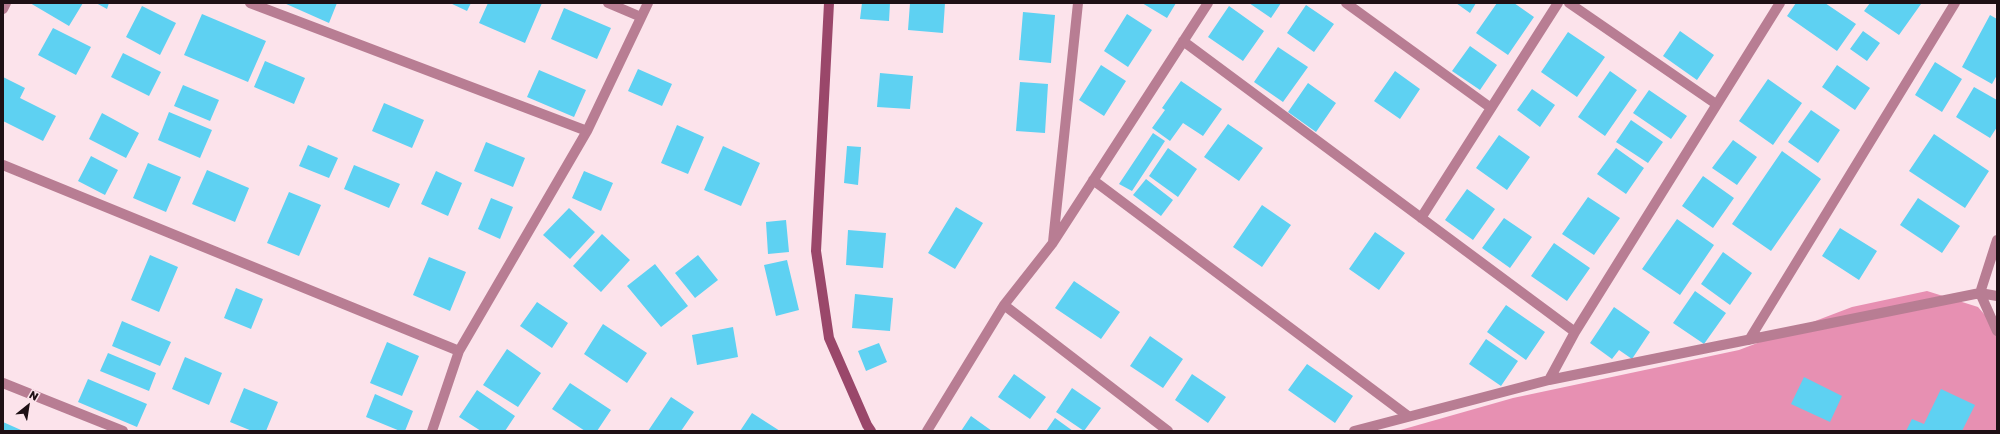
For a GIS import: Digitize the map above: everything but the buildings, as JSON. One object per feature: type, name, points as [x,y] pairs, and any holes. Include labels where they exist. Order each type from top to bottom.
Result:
[{"type":"street","points":[[3,9],[6,3]]},
{"type":"street","points":[[250,3],[588,131]]},
{"type":"street","points":[[608,3],[641,18]]},
{"type":"street","points":[[432,431],[459,351],[588,131],[648,3]]},
{"type":"street","points":[[829,3],[816,252],[829,338],[871,431]]},
{"type":"street","points":[[1052,244],[1078,3]]},
{"type":"street","points":[[927,431],[1004,305],[1052,244],[1208,3]]},
{"type":"street","points":[[1346,3],[1491,108]]},
{"type":"street","points":[[1421,218],[1558,3]]},
{"type":"street","points":[[1569,3],[1716,104]]},
{"type":"street","points":[[1549,380],[1575,332],[1780,3]]},
{"type":"street","points":[[1749,340],[1955,3]]},
{"type":"street","points":[[1183,41],[1575,332]]},
{"type":"street","points":[[3,165],[459,351]]},
{"type":"street","points":[[1093,180],[1408,416]]},
{"type":"street","points":[[1997,240],[1980,293],[1997,330]]},
{"type":"street","points":[[1354,431],[1549,380],[1980,293],[1997,296]]},
{"type":"street","points":[[1004,305],[1168,431]]},
{"type":"street","points":[[3,383],[123,431]]},
{"type":"shaded area","points":[[1927,291],[1978,307],[1997,329],[1997,431],[1397,431],[1513,398],[1739,350],[1852,307]]}]
